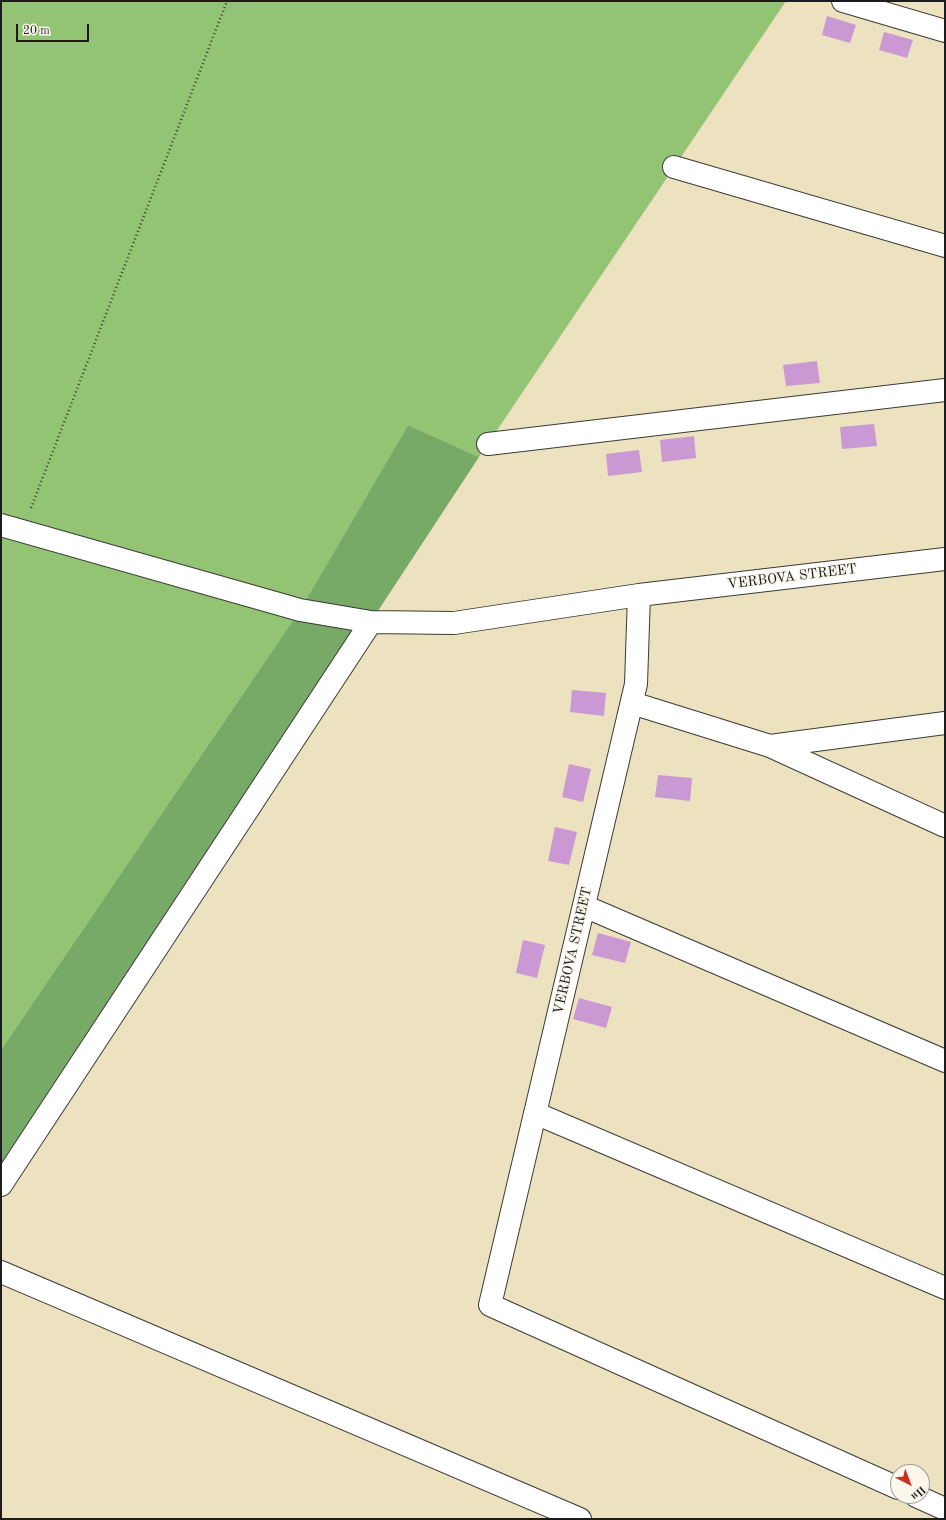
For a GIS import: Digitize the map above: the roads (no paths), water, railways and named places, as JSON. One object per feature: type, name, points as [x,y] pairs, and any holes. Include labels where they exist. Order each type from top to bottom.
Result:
[{"type":"street","points":[[843,1],[945,31]]},
{"type":"street","points":[[674,167],[945,246]]},
{"type":"street","points":[[488,444],[945,390]]},
{"type":"street","name":"VERBOVA STREET","points":[[1,525],[300,610],[371,622],[454,623],[639,595],[945,559]]},
{"type":"street","name":"VERBOVA STREET","points":[[639,595],[636,684],[632,704],[490,1305],[890,1484]]},
{"type":"street","points":[[1,1185],[371,622]]},
{"type":"street","points":[[632,704],[770,746],[945,826]]},
{"type":"street","points":[[770,746],[945,723]]},
{"type":"street","points":[[584,906],[945,1061]]},
{"type":"street","points":[[535,1114],[945,1288]]},
{"type":"street","points":[[1,1272],[580,1519]]},
{"type":"street","points":[[930,1502],[945,1509]]}]
